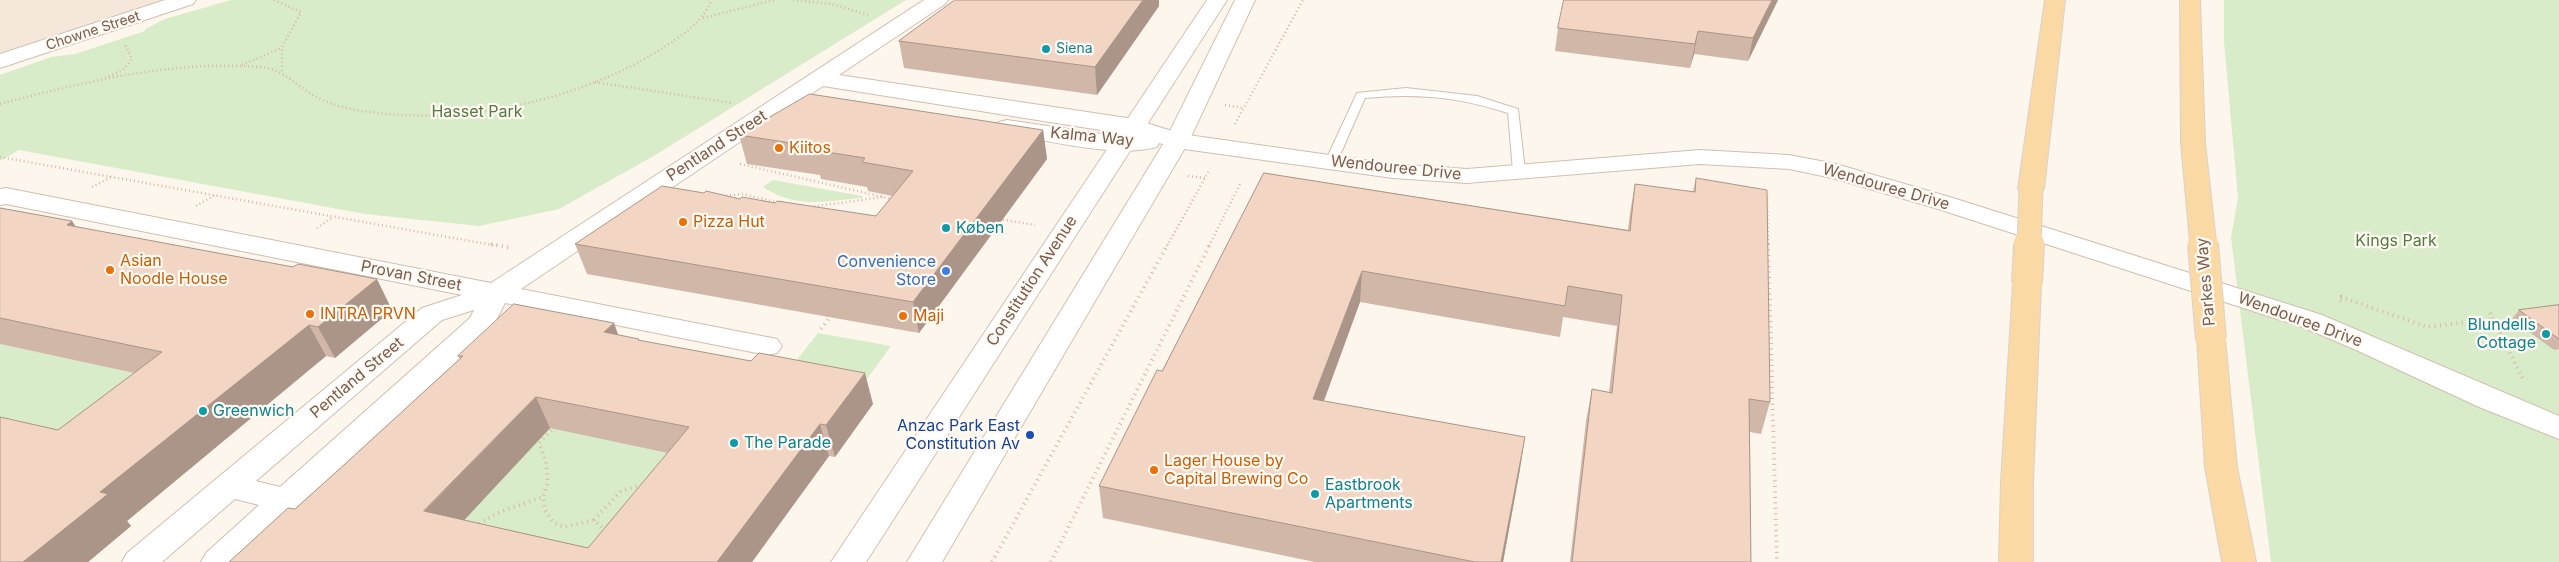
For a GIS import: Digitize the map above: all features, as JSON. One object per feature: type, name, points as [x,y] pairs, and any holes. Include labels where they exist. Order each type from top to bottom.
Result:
[{"type":"main road","points":[[2016,562],[2017,482],[2031,188],[2055,0]]},
{"type":"main road","name":"Parkes Way","points":[[2190,0],[2193,143],[2221,467],[2234,526],[2239,562]]},
{"type":"street","name":"Chowne Street","points":[[0,61],[186,0]]},
{"type":"street","name":"Pentland Street","points":[[139,562],[432,314],[495,293],[938,0]]},
{"type":"street","name":"Constitution Avenue","points":[[848,562],[1217,0]]},
{"type":"street","points":[[924,562],[1177,141],[1245,0]]},
{"type":"street","name":"Kalma Way","points":[[818,79],[1128,135]]},
{"type":"street","name":"Kalma Way","points":[[795,94],[1177,141]]},
{"type":"street","name":"Wendouree Drive","points":[[1177,141],[1393,171],[1467,176],[1700,157],[1759,159],[1836,172],[1944,203],[2312,321],[2364,342],[2490,400],[2559,428]]},
{"type":"street","name":"Provan Street","points":[[0,197],[767,346]]},
{"type":"street","name":"Provan Street","points":[[0,218],[56,207]]},
{"type":"street","points":[[218,562],[482,324],[495,293]]},
{"type":"street","points":[[360,375],[411,387]]},
{"type":"street","points":[[229,486],[286,500]]},
{"type":"lane","points":[[1331,162],[1361,95],[1406,91],[1477,99],[1514,111],[1519,171]]},
{"type":"lane","points":[[2234,526],[2247,562]]},
{"type":"path","points":[[274,0],[301,12],[282,47],[282,71]]},
{"type":"path","points":[[702,18],[712,0]]},
{"type":"path","points":[[0,104],[100,81],[168,70],[238,67],[282,71],[310,94],[324,101],[358,110],[402,115],[487,110],[545,97],[594,82],[631,67],[662,50],[702,18],[740,6],[774,0]]},
{"type":"path","points":[[793,0],[832,4],[900,26]]},
{"type":"path","points":[[992,562],[1303,0]]},
{"type":"path","points":[[100,81],[123,70],[129,64],[132,58],[124,40],[148,22],[151,12]]},
{"type":"path","points":[[238,67],[271,54],[282,47]]},
{"type":"path","points":[[594,82],[736,104]]},
{"type":"path","points":[[0,157],[514,249]]},
{"type":"path","points":[[737,164],[894,199]]},
{"type":"path","points":[[91,187],[112,176]]},
{"type":"path","points":[[1051,562],[1241,182]]},
{"type":"path","points":[[721,196],[743,194],[786,205]]},
{"type":"path","points":[[196,206],[215,195]]},
{"type":"path","points":[[802,209],[885,197]]},
{"type":"path","points":[[1767,198],[1777,562]]},
{"type":"path","points":[[316,228],[334,216]]},
{"type":"path","points":[[992,218],[1038,226]]},
{"type":"path","points":[[2356,309],[2339,300],[2341,297],[2431,327],[2493,319]]},
{"type":"path","points":[[821,329],[838,308]]},
{"type":"path","points":[[2490,313],[2525,383]]},
{"type":"path","points":[[558,424],[539,443],[546,462],[548,482],[543,497],[545,510],[557,525],[569,526],[594,520],[624,488],[650,484]]},
{"type":"path","points":[[1102,461],[1110,463]]},
{"type":"path","points":[[471,528],[487,517],[543,497]]},
{"type":"path","points":[[594,520],[606,533]]},
{"type":"shaded area","points":[[0,0],[183,0],[0,60]]},
{"type":"green space","name":"Hasset Park","points":[[231,0],[906,0],[652,157],[559,209],[479,226],[365,214],[19,150],[0,161],[0,75],[51,57],[75,54],[145,31],[145,29],[165,19]]},
{"type":"green space","name":"Kings Park","points":[[2224,0],[2559,0],[2559,562],[2271,562],[2231,237],[2238,198],[2224,42]]},
{"type":"green space","points":[[773,180],[862,196],[862,198],[823,202],[799,201],[775,194],[763,187]]},
{"type":"green space","points":[[818,333],[891,346],[859,390],[784,376]]},
{"type":"green space","points":[[0,344],[162,379],[71,470],[0,443]]},
{"type":"green space","points":[[705,410],[617,562],[437,562],[431,555],[563,414]]},
{"type":"building","points":[[955,0],[1143,0],[1095,67],[899,41]]},
{"type":"building","points":[[1564,0],[1772,0],[1753,38],[1698,31],[1695,44],[1558,28]]},
{"type":"building","name":"Køben","points":[[810,94],[1043,130],[913,302],[575,244],[662,186],[704,193],[706,191],[740,199],[742,197],[775,203],[777,201],[876,216],[913,171],[862,162],[865,158],[814,150],[817,147],[739,135]]},
{"type":"building","points":[[1264,173],[1630,231],[1635,184],[1695,192],[1696,178],[1767,190],[1770,402],[1749,399],[1751,562],[1572,562],[1592,389],[1612,393],[1622,295],[1568,286],[1565,306],[1362,271],[1313,399],[1525,437],[1501,562],[1475,562],[1099,486],[1157,370],[1162,371]]},
{"type":"building","name":"Greenwich","points":[[0,208],[72,221],[67,225],[293,267],[298,264],[377,279],[318,327],[309,325],[100,492],[108,494],[23,562],[0,562],[0,417],[58,430],[162,352],[0,318]]},
{"type":"building","name":"The Parade","points":[[514,304],[614,323],[604,332],[638,340],[751,361],[759,353],[865,373],[826,425],[820,424],[717,562],[229,562],[288,508],[295,509],[463,356],[458,356]],"holes":[[[536,397],[689,427],[588,548],[424,511]]]},
{"type":"building","points":[[2559,305],[2559,339],[2519,310]]},
{"type":"place","name":"Siena","points":[[1046,49]]},
{"type":"place","name":"Kiitos","points":[[779,148]]},
{"type":"place","name":"Pizza Hut","points":[[683,222]]},
{"type":"place","name":"Køben","points":[[946,228]]},
{"type":"place","name":"Asian Noodle House","points":[[110,270]]},
{"type":"place","name":"Convenience Store","points":[[946,271]]},
{"type":"place","name":"INTRA PRVN","points":[[310,314]]},
{"type":"place","name":"Maji","points":[[903,316]]},
{"type":"place","name":"Blundells Cottage","points":[[2546,334]]},
{"type":"place","name":"Greenwich","points":[[203,411]]},
{"type":"place","name":"Anzac Park East Constitution Av","points":[[1030,435]]},
{"type":"place","name":"The Parade","points":[[734,443]]},
{"type":"place","name":"Lager House by Capital Brewing Co","points":[[1154,470]]},
{"type":"place","name":"Eastbrook Apartments","points":[[1315,494]]}]
